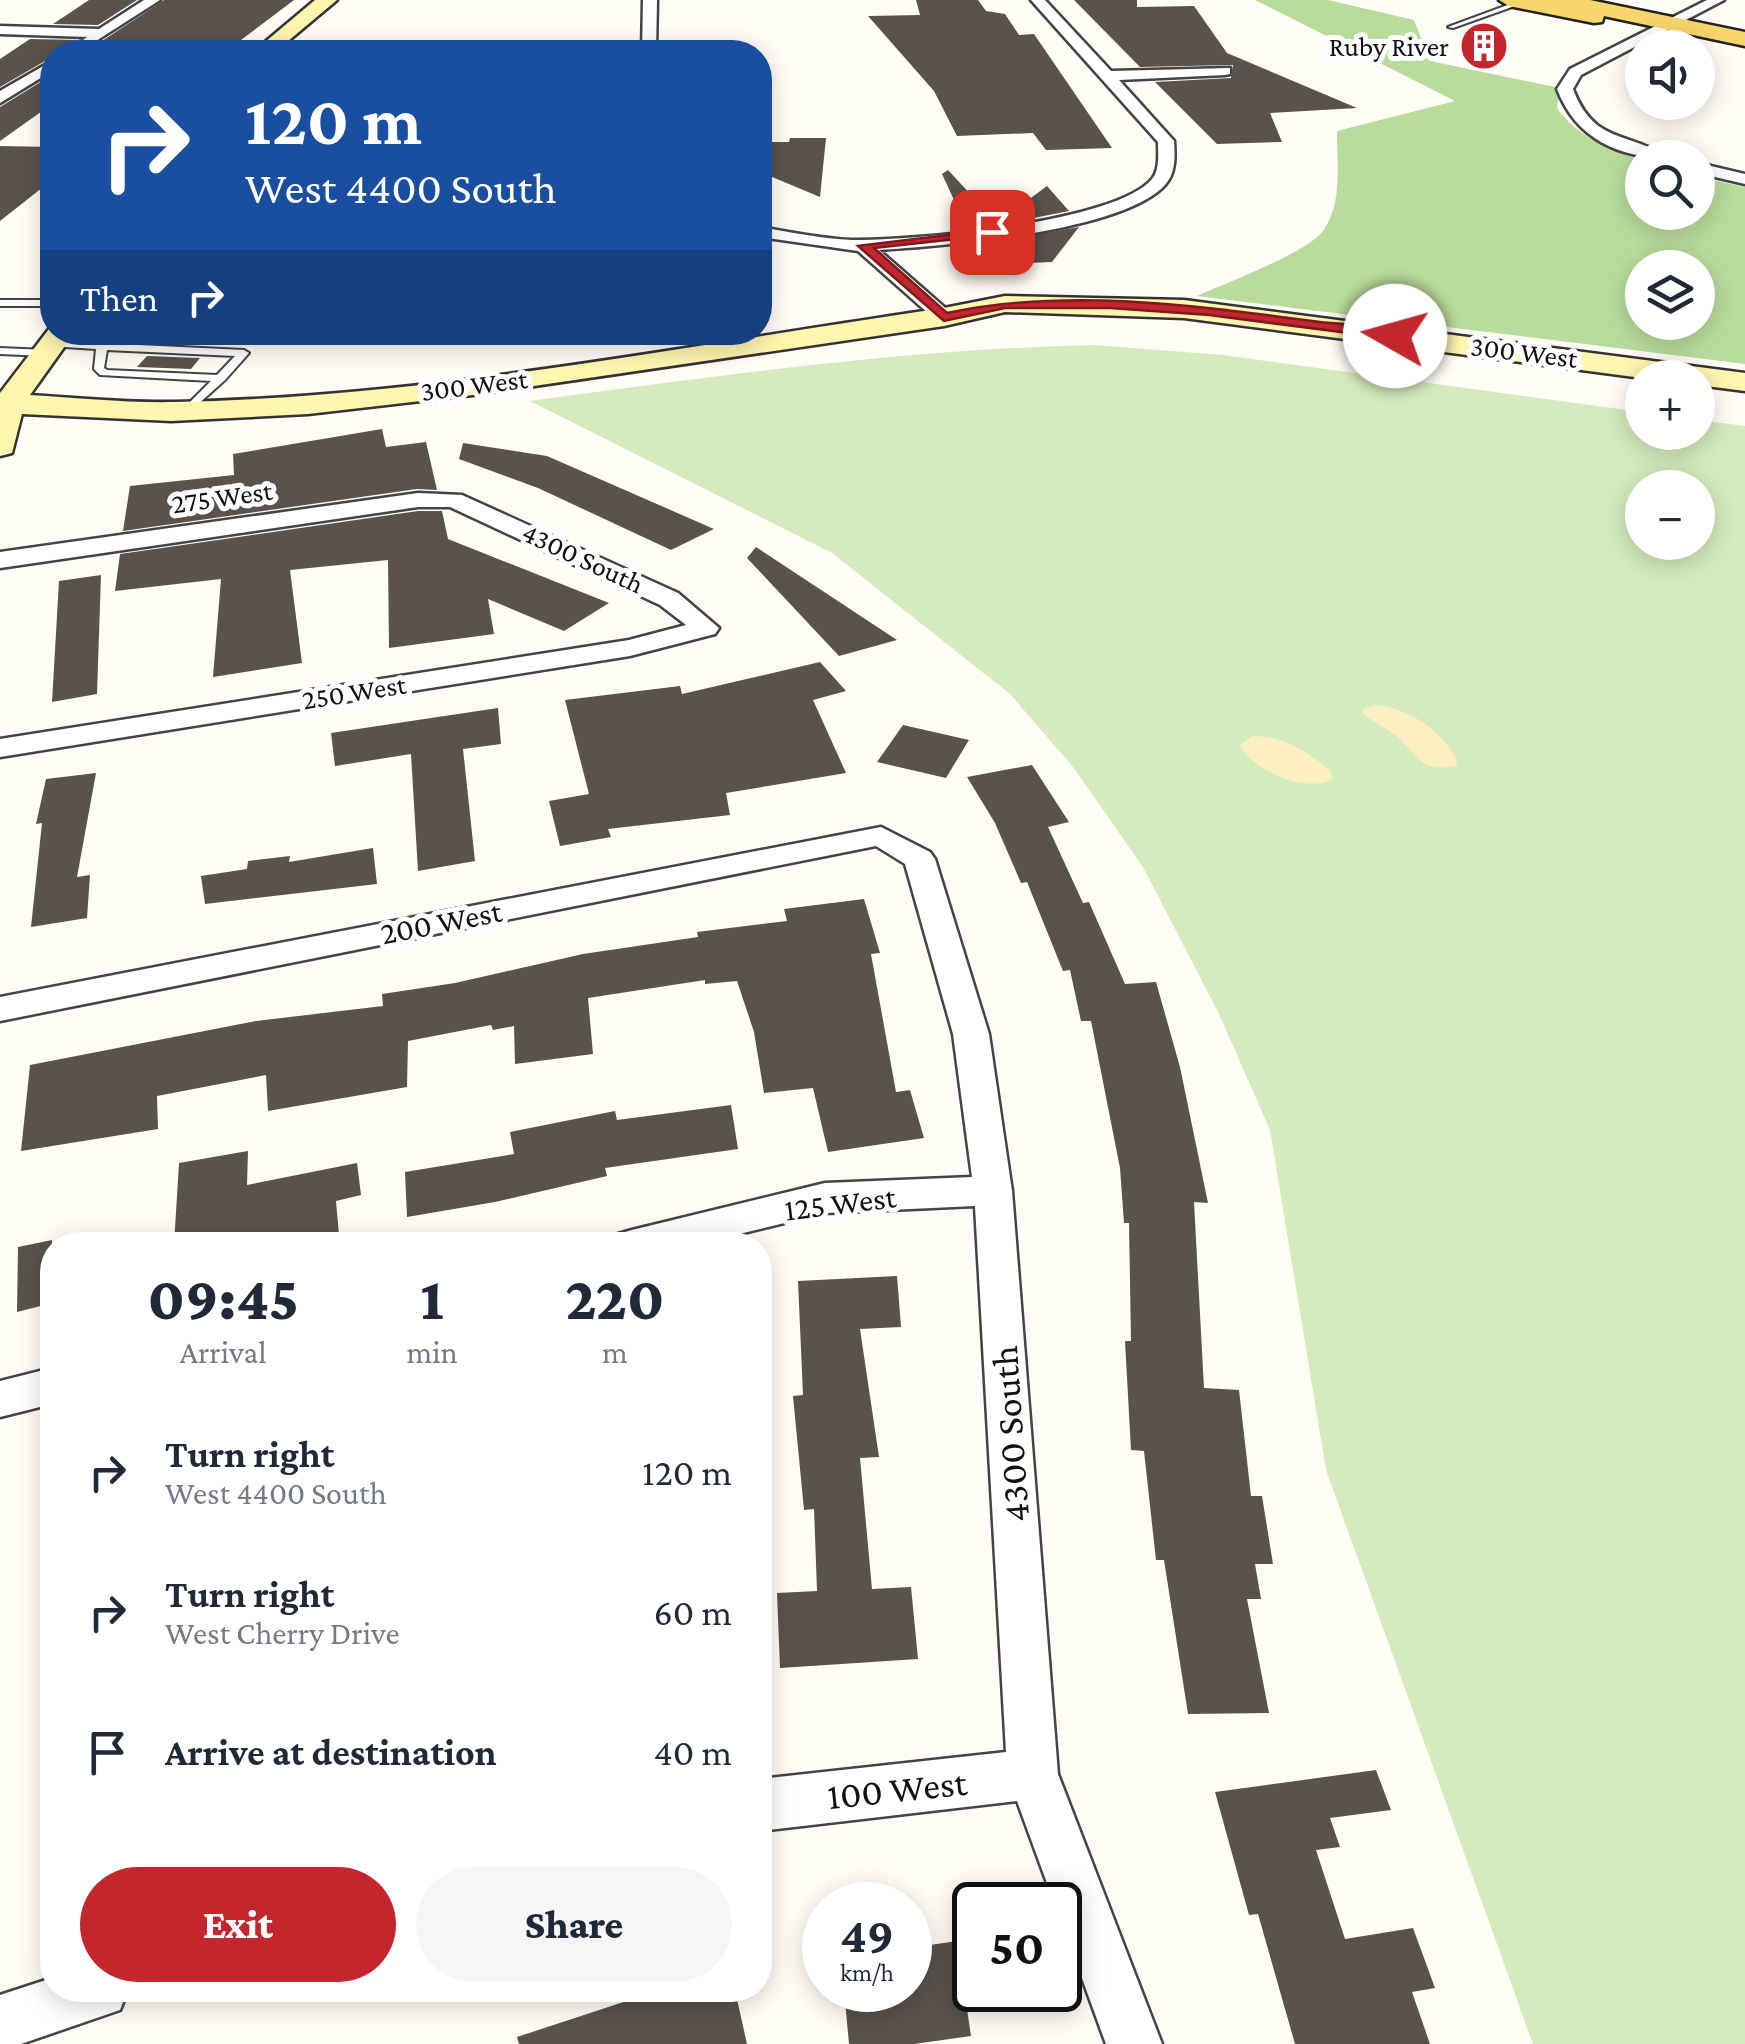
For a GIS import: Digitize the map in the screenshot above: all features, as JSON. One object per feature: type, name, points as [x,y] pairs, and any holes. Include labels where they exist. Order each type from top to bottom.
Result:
[{"type":"main road","points":[[278,40],[326,0]]},
{"type":"main road","points":[[1560,0],[1630,20]]},
{"type":"main road","points":[[1515,1],[1745,40]]},
{"type":"main road","name":"300 West","points":[[772,342],[1005,304],[1172,308],[1745,382]]},
{"type":"main road","name":"300 West","points":[[944,317],[1203,328],[1625,385]]},
{"type":"main road","points":[[0,446],[4,404],[52,345]]},
{"type":"main road","name":"300 West","points":[[4,404],[186,412],[308,405],[474,386],[753,345]]},
{"type":"main road","points":[[1715,397],[1745,401]]},
{"type":"street","points":[[91,40],[152,0]]},
{"type":"street","points":[[649,40],[650,0]]},
{"type":"street","points":[[772,234],[864,246],[1027,227],[1128,202],[1158,184],[1166,165],[1166,141],[1038,0]]},
{"type":"street","points":[[1625,144],[1587,129],[1571,111],[1565,89],[1575,72],[1717,0]]},
{"type":"street","points":[[0,30],[102,33]]},
{"type":"street","points":[[0,98],[7,88],[40,71]]},
{"type":"street","points":[[1107,76],[1224,71]]},
{"type":"street","points":[[1715,172],[1745,179]]},
{"type":"street","points":[[864,246],[944,317]]},
{"type":"street","name":"275 West","points":[[0,560],[418,500],[454,500]]},
{"type":"street","name":"4300 South","points":[[454,500],[669,599],[706,628]]},
{"type":"street","name":"250 West","points":[[0,748],[630,648],[706,628]]},
{"type":"street","name":"4300 South","points":[[881,836],[920,860],[971,1034],[993,1191],[1033,1774],[1134,2044]]},
{"type":"street","name":"200 West","points":[[0,1009],[881,836]]},
{"type":"street","name":"125 West","points":[[685,1232],[825,1198],[993,1191]]},
{"type":"street","points":[[0,1399],[40,1389]]},
{"type":"street","name":"100 West","points":[[772,1804],[1033,1774]]},
{"type":"street","points":[[0,2023],[64,2002]]},
{"type":"lane","points":[[1452,27],[1515,1]]},
{"type":"lane","points":[[0,302],[40,304]]},
{"type":"lane","points":[[0,350],[40,345]]},
{"type":"lane","points":[[86,345],[244,353],[186,412]]},
{"type":"lane","points":[[102,346],[99,369],[104,373],[221,378]]},
{"type":"green space","points":[[1255,0],[1328,0],[1414,20],[1430,61],[1560,88],[1557,108],[1565,118],[1595,141],[1625,154],[1625,230],[1715,230],[1715,181],[1745,187],[1745,364],[1197,296],[1284,258],[1323,231],[1336,195],[1337,131],[1455,101]]},
{"type":"green space","points":[[1094,345],[1223,355],[1625,410],[1625,450],[1715,450],[1715,422],[1745,426],[1745,2044],[1533,2044],[1326,1470],[1270,1130],[1219,1014],[1143,867],[1073,767],[1010,694],[832,553],[530,401],[812,365]]},
{"type":"sand","points":[[1375,705],[1399,710],[1423,722],[1451,749],[1456,766],[1424,763],[1398,737],[1362,713]]},
{"type":"sand","points":[[1252,736],[1295,746],[1331,772],[1332,779],[1309,784],[1268,771],[1246,755],[1240,745]]},
{"type":"building","points":[[89,0],[137,0],[98,25],[53,24]]},
{"type":"building","points":[[164,0],[294,0],[241,40],[104,40]]},
{"type":"building","points":[[916,0],[978,0],[986,11],[1005,14],[1019,35],[1034,34],[1112,148],[1046,150],[1033,133],[957,136],[934,91],[868,16],[920,15]]},
{"type":"building","points":[[1074,0],[1137,0],[1137,7],[1194,6],[1227,53],[1357,108],[1270,113],[1282,142],[1217,144],[1155,82],[1231,78],[1233,65],[1140,67]]},
{"type":"building","points":[[30,39],[77,40],[40,40],[40,64],[0,87],[0,59]]},
{"type":"building","points":[[40,82],[40,113],[0,141],[0,107]]},
{"type":"building","points":[[790,138],[826,138],[820,197],[772,177],[772,142],[789,142]]},
{"type":"building","points":[[0,146],[40,147],[40,189],[0,221]]},
{"type":"building","points":[[948,170],[997,223],[1047,186],[1069,211],[1009,223],[967,228],[942,174]]},
{"type":"building","points":[[1079,227],[1052,262],[984,265],[975,245]]},
{"type":"building","points":[[147,356],[200,358],[191,369],[137,367]]},
{"type":"building","points":[[382,429],[386,447],[426,442],[437,490],[417,489],[123,531],[130,486],[234,475],[233,454]]},
{"type":"building","points":[[463,443],[547,456],[714,529],[671,550],[538,488],[459,459]]},
{"type":"building","points":[[418,511],[442,511],[448,539],[609,603],[564,631],[488,599],[494,634],[389,648],[388,560],[290,570],[302,663],[213,677],[221,579],[115,591],[120,554]]},
{"type":"building","points":[[756,547],[897,640],[839,656],[747,558]]},
{"type":"building","points":[[101,575],[97,694],[52,702],[59,581]]},
{"type":"building","points":[[820,662],[846,691],[813,700],[846,773],[726,793],[730,815],[608,829],[611,837],[560,846],[549,801],[589,794],[565,700],[680,686],[682,694]]},
{"type":"building","points":[[498,708],[501,744],[463,749],[475,861],[418,871],[411,754],[335,766],[331,733]]},
{"type":"building","points":[[903,725],[969,740],[946,778],[877,762]]},
{"type":"building","points":[[1032,765],[1069,822],[1048,827],[1083,903],[1089,902],[1125,984],[1156,982],[1180,1067],[1208,1203],[1194,1202],[1204,1388],[1239,1390],[1251,1496],[1262,1496],[1273,1564],[1255,1564],[1261,1599],[1247,1599],[1269,1713],[1188,1714],[1164,1560],[1156,1560],[1144,1451],[1131,1450],[1125,1341],[1131,1341],[1129,1223],[1124,1223],[1120,1168],[1091,1021],[1081,1021],[1070,970],[1063,971],[1027,882],[1021,883],[995,823],[967,777]]},
{"type":"building","points":[[96,773],[77,877],[90,875],[87,918],[31,927],[42,823],[36,824],[46,779]]},
{"type":"building","points":[[373,848],[377,884],[205,904],[201,876],[247,869],[248,861],[290,856],[289,862]]},
{"type":"building","points":[[864,899],[880,953],[871,954],[896,1092],[910,1090],[924,1138],[828,1152],[813,1088],[764,1093],[754,1032],[737,981],[705,984],[705,980],[588,998],[593,1054],[515,1064],[514,1026],[493,1030],[491,1025],[408,1041],[407,1087],[268,1111],[266,1075],[157,1096],[158,1129],[21,1151],[30,1065],[256,1021],[383,1006],[382,994],[455,983],[583,954],[698,937],[697,932],[787,921],[784,909]]},
{"type":"building","points":[[731,1105],[738,1149],[605,1168],[607,1176],[407,1217],[405,1172],[514,1154],[510,1132],[615,1111],[617,1120]]},
{"type":"building","points":[[248,1151],[247,1185],[357,1163],[361,1195],[336,1201],[339,1232],[175,1232],[179,1163]]},
{"type":"building","points":[[40,1242],[40,1306],[17,1312],[18,1247]]},
{"type":"building","points":[[897,1276],[901,1327],[860,1329],[879,1457],[860,1458],[872,1589],[911,1587],[918,1659],[780,1668],[777,1593],[817,1591],[814,1509],[804,1510],[793,1396],[803,1395],[798,1281]]},
{"type":"building","points":[[1376,1770],[1391,1810],[1330,1818],[1340,1847],[1316,1850],[1345,1939],[1413,1928],[1435,1988],[1412,1992],[1430,2044],[1295,2044],[1258,1914],[1249,1915],[1215,1792]]},
{"type":"building","points":[[952,1942],[952,2012],[967,2012],[971,2036],[914,2044],[849,2044],[846,2012],[932,2012],[932,1945]]},
{"type":"building","points":[[623,2002],[738,2002],[747,2044],[519,2044],[517,2037]]},
{"type":"place","name":"Ruby River","points":[[1484,46]]},
{"type":"route","points":[[992,232],[864,246],[944,317],[1005,304],[1110,304],[1209,312],[1395,336]]}]
